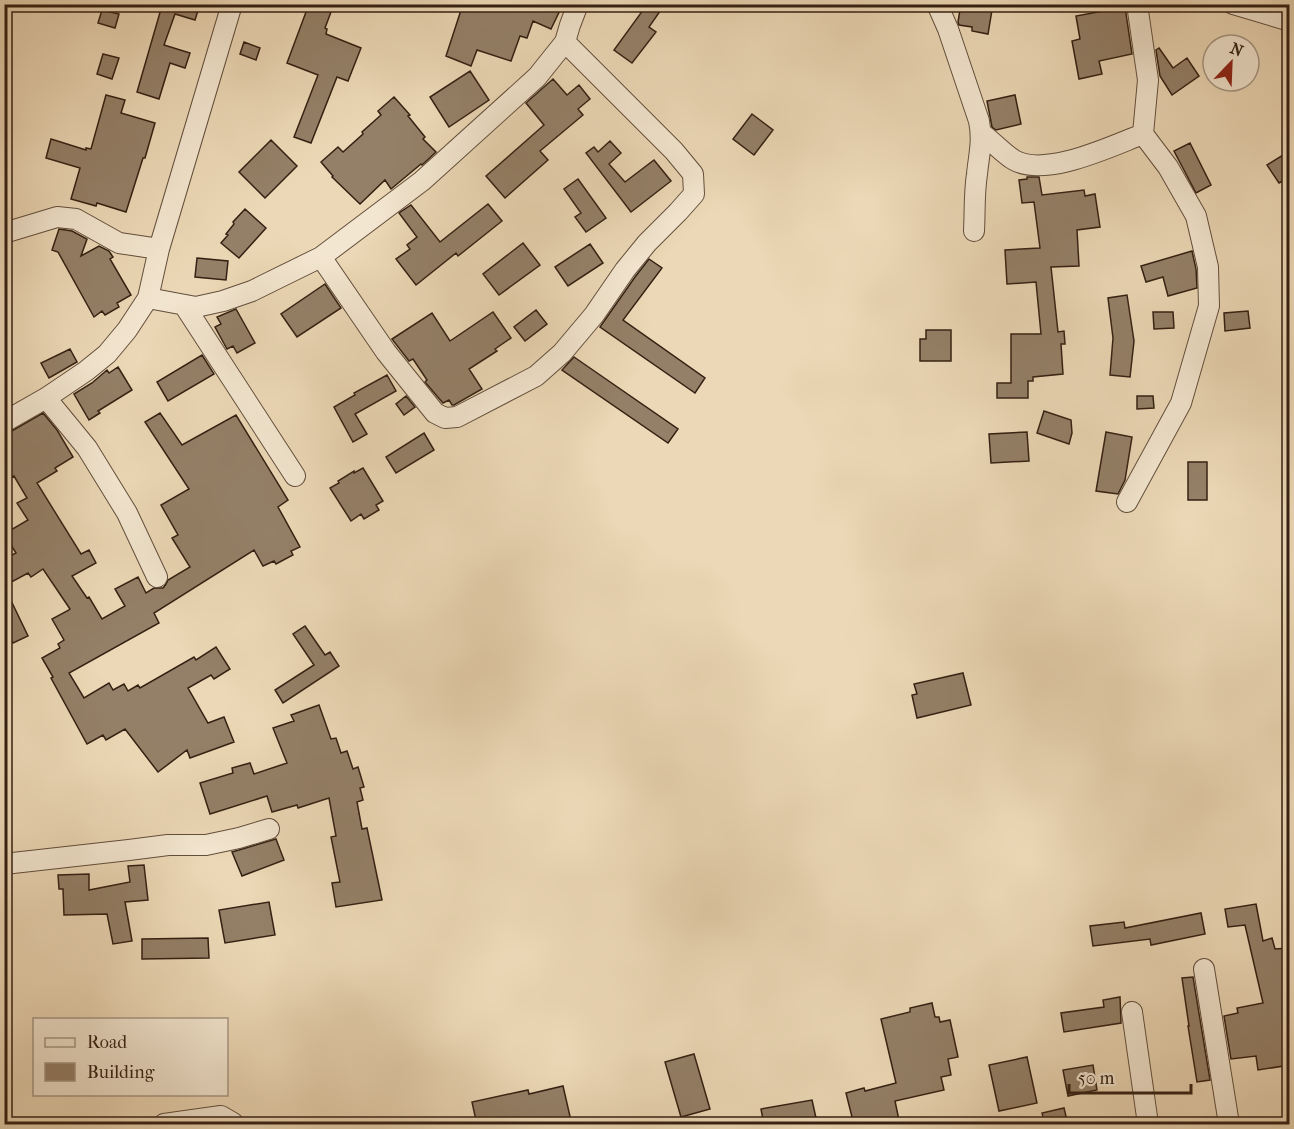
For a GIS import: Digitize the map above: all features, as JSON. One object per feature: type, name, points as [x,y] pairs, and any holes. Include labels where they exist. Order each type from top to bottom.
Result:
[{"type":"street","points":[[4,422],[46,398],[107,354],[127,330],[148,297],[159,249],[232,4]]},
{"type":"street","points":[[148,297],[196,307],[223,301],[270,282],[321,257],[422,181],[537,77],[565,42],[578,4]]},
{"type":"street","points":[[937,4],[980,121],[980,157],[974,231]]},
{"type":"street","points":[[1127,502],[1181,404],[1209,306],[1208,267],[1196,216],[1168,167],[1143,134],[1148,80],[1137,4]]},
{"type":"street","points":[[1233,4],[1290,21]]},
{"type":"street","points":[[321,257],[386,352],[435,413],[445,418],[457,417],[536,376],[562,353],[594,315],[647,243],[694,194],[693,174],[674,151],[565,42]]},
{"type":"street","points":[[981,133],[1014,160],[1034,166],[1075,160],[1143,134]]},
{"type":"street","points":[[4,233],[57,217],[76,219],[119,243],[159,249]]},
{"type":"street","points":[[184,305],[295,476]]},
{"type":"street","points":[[46,398],[87,448],[127,513],[157,577]]},
{"type":"street","points":[[4,864],[168,845],[206,844],[239,838],[269,829]]},
{"type":"street","points":[[1204,969],[1229,1125]]},
{"type":"street","points":[[1132,1012],[1148,1125]]},
{"type":"street","points":[[164,1125],[221,1116],[234,1125]]},
{"type":"building","points":[[156,4],[200,4],[195,20],[175,14],[164,45],[190,53],[185,68],[170,63],[159,99],[137,92],[161,9],[155,7]]},
{"type":"building","points":[[309,4],[334,4],[325,28],[327,29],[326,34],[361,48],[348,81],[337,77],[311,143],[294,137],[318,75],[287,63]]},
{"type":"building","points":[[463,4],[563,4],[551,29],[533,21],[527,38],[520,36],[511,61],[477,50],[471,66],[446,56]]},
{"type":"building","points":[[630,4],[665,4],[649,27],[656,32],[632,63],[614,50],[641,13]]},
{"type":"building","points":[[961,4],[993,4],[988,34],[972,31],[972,27],[959,25]]},
{"type":"building","points":[[1125,7],[1132,54],[1099,61],[1102,74],[1079,79],[1072,41],[1080,39],[1076,16]]},
{"type":"building","points":[[102,10],[119,14],[115,28],[98,23]]},
{"type":"building","points":[[244,42],[260,48],[256,60],[240,54]]},
{"type":"building","points":[[1159,48],[1173,68],[1187,58],[1199,76],[1172,95],[1160,76],[1156,50]]},
{"type":"building","points":[[103,54],[119,58],[112,79],[97,74]]},
{"type":"building","points":[[470,71],[489,100],[449,127],[430,97]]},
{"type":"building","points":[[553,79],[567,95],[579,85],[590,99],[578,109],[583,115],[540,151],[548,160],[505,198],[486,176],[544,125],[526,103]]},
{"type":"building","points":[[106,95],[125,100],[121,113],[155,123],[126,212],[97,203],[96,206],[71,199],[80,168],[46,158],[51,139],[86,150],[86,148],[91,149]]},
{"type":"building","points":[[1015,95],[1021,124],[996,130],[992,127],[987,101]]},
{"type":"building","points":[[394,97],[410,115],[408,116],[425,137],[423,139],[436,152],[391,189],[385,180],[360,204],[332,177],[321,162],[338,147],[343,152],[381,115],[378,111]]},
{"type":"building","points":[[752,114],[773,130],[754,155],[733,139]]},
{"type":"building","points":[[271,140],[297,166],[265,198],[239,172]]},
{"type":"building","points":[[610,141],[621,153],[609,164],[625,182],[654,160],[671,181],[631,212],[586,153],[594,147],[598,152]]},
{"type":"building","points":[[1190,143],[1211,185],[1196,193],[1174,151]]},
{"type":"building","points":[[1283,155],[1290,166],[1290,177],[1279,183],[1267,165]]},
{"type":"building","points":[[1027,177],[1039,177],[1042,195],[1084,190],[1085,196],[1095,194],[1100,227],[1077,230],[1079,266],[1051,267],[1058,332],[1064,331],[1065,344],[1061,344],[1063,374],[1033,377],[1033,381],[1028,381],[1028,398],[997,398],[997,383],[1011,383],[1011,334],[1041,334],[1036,282],[1007,284],[1005,250],[1040,248],[1034,202],[1022,203],[1019,180],[1027,179]]},
{"type":"building","points":[[578,179],[606,218],[586,232],[575,217],[581,213],[564,189]]},
{"type":"building","points":[[488,204],[502,221],[458,256],[456,253],[416,285],[396,259],[410,249],[407,245],[417,237],[399,213],[411,205],[440,242]]},
{"type":"building","points":[[245,209],[266,228],[239,258],[221,243],[228,235],[226,234],[234,224],[233,222]]},
{"type":"building","points":[[59,229],[72,231],[87,239],[81,256],[99,246],[109,251],[113,257],[110,259],[131,295],[117,303],[119,307],[105,315],[102,311],[94,317],[58,252],[52,250]]},
{"type":"building","points":[[523,243],[540,265],[499,295],[483,274]]},
{"type":"building","points":[[590,244],[603,263],[568,286],[555,267]]},
{"type":"building","points":[[1192,251],[1197,288],[1168,296],[1163,277],[1146,282],[1141,266]]},
{"type":"building","points":[[197,258],[228,261],[226,280],[195,277]]},
{"type":"building","points":[[649,259],[662,268],[623,320],[705,378],[695,393],[600,327]]},
{"type":"building","points":[[325,284],[341,308],[297,337],[281,314]]},
{"type":"building","points":[[1127,295],[1134,341],[1130,377],[1110,375],[1113,338],[1108,298]]},
{"type":"building","points":[[236,309],[255,343],[237,353],[233,346],[227,349],[215,327],[221,324],[217,317]]},
{"type":"building","points":[[536,310],[547,324],[525,341],[514,327]]},
{"type":"building","points":[[1248,311],[1250,328],[1225,331],[1224,313]]},
{"type":"building","points":[[493,312],[511,338],[495,349],[497,351],[469,369],[482,389],[454,405],[449,400],[443,403],[425,382],[427,380],[413,359],[409,361],[392,339],[432,313],[450,341]]},
{"type":"building","points":[[1153,312],[1173,312],[1174,328],[1154,329]]},
{"type":"building","points":[[926,330],[951,330],[951,361],[920,361],[920,339],[926,339]]},
{"type":"building","points":[[70,349],[77,362],[49,378],[41,363]]},
{"type":"building","points":[[202,355],[214,374],[168,401],[157,382]]},
{"type":"building","points":[[574,357],[678,429],[668,443],[562,370]]},
{"type":"building","points":[[118,367],[132,390],[98,411],[100,413],[89,420],[74,394],[107,370],[109,373]]},
{"type":"building","points":[[387,375],[396,391],[355,414],[367,434],[353,442],[334,407]]},
{"type":"building","points":[[406,396],[415,407],[404,415],[396,404]]},
{"type":"building","points":[[1137,396],[1153,396],[1154,408],[1137,409]]},
{"type":"building","points":[[1044,411],[1071,420],[1072,433],[1069,444],[1037,433]]},
{"type":"building","points":[[43,413],[57,430],[73,457],[55,468],[57,471],[37,483],[81,554],[89,550],[96,563],[72,576],[87,598],[89,597],[102,619],[125,606],[115,589],[138,577],[146,593],[154,588],[163,588],[168,580],[190,567],[172,538],[178,535],[161,505],[189,489],[145,422],[160,413],[182,445],[236,415],[288,500],[278,507],[300,547],[291,551],[293,555],[276,564],[274,561],[263,566],[254,550],[154,613],[159,623],[69,673],[84,698],[109,683],[113,690],[124,684],[128,691],[138,685],[140,688],[194,657],[196,660],[216,647],[230,669],[214,679],[211,675],[188,688],[208,723],[224,717],[234,742],[190,758],[187,750],[158,772],[125,729],[106,740],[103,735],[87,744],[42,658],[60,648],[58,644],[64,640],[52,619],[70,609],[43,569],[31,577],[28,573],[4,586],[4,559],[16,553],[4,534],[28,520],[17,503],[27,498],[14,476],[4,481],[4,434]]},
{"type":"building","points":[[1027,432],[1029,461],[991,463],[989,434]]},
{"type":"building","points":[[1106,432],[1132,437],[1125,480],[1118,494],[1096,491]]},
{"type":"building","points":[[424,433],[434,450],[396,473],[386,457]]},
{"type":"building","points":[[1188,462],[1207,462],[1207,500],[1188,500]]},
{"type":"building","points":[[363,468],[383,501],[376,505],[379,510],[364,519],[361,514],[351,521],[330,488],[354,471],[354,473]]},
{"type":"building","points":[[4,586],[28,636],[13,643],[4,626]]},
{"type":"building","points":[[305,626],[325,655],[330,652],[339,666],[283,703],[275,690],[314,665],[293,634]]},
{"type":"building","points":[[963,673],[971,705],[917,718],[912,695],[917,694],[914,684]]},
{"type":"building","points":[[319,705],[331,739],[336,738],[341,753],[347,751],[353,769],[358,767],[364,787],[360,788],[363,800],[357,802],[362,829],[367,828],[382,900],[336,907],[332,883],[340,882],[331,837],[336,836],[329,798],[298,808],[297,805],[272,812],[267,796],[210,814],[200,783],[233,773],[232,768],[250,763],[254,774],[287,763],[273,728],[294,721],[291,715]]},
{"type":"building","points":[[276,839],[284,860],[242,876],[232,852]]},
{"type":"building","points":[[144,865],[148,900],[125,902],[132,941],[113,944],[107,914],[64,915],[63,889],[59,889],[58,875],[89,874],[89,890],[130,882],[128,866]]},
{"type":"building","points":[[269,902],[275,935],[225,943],[219,910]]},
{"type":"building","points":[[1256,904],[1263,941],[1272,938],[1275,949],[1290,948],[1290,1065],[1258,1070],[1256,1056],[1231,1059],[1224,1016],[1238,1013],[1237,1008],[1263,1003],[1245,925],[1228,927],[1225,909]]},
{"type":"building","points":[[1201,913],[1205,934],[1151,945],[1150,939],[1093,946],[1090,926],[1124,922],[1125,928]]},
{"type":"building","points":[[208,938],[209,958],[142,959],[142,939]]},
{"type":"building","points":[[1193,977],[1210,1080],[1197,1082],[1182,978]]},
{"type":"building","points":[[1120,997],[1121,1023],[1064,1032],[1061,1013],[1104,1007],[1103,1000]]},
{"type":"building","points":[[932,1003],[935,1017],[939,1017],[940,1022],[950,1020],[958,1057],[948,1059],[951,1075],[941,1077],[944,1090],[895,1101],[900,1125],[854,1125],[846,1093],[896,1083],[881,1019],[910,1012],[910,1008]]},
{"type":"building","points":[[694,1054],[710,1109],[681,1117],[665,1062]]},
{"type":"building","points":[[1027,1057],[1037,1103],[999,1111],[989,1065]]},
{"type":"building","points":[[1093,1065],[1097,1090],[1068,1096],[1063,1070]]},
{"type":"building","points":[[563,1086],[572,1125],[477,1125],[472,1102],[528,1090],[529,1094]]},
{"type":"building","points":[[812,1100],[816,1118],[780,1125],[764,1125],[761,1109]]},
{"type":"building","points":[[1064,1108],[1068,1125],[1045,1125],[1042,1113]]}]
